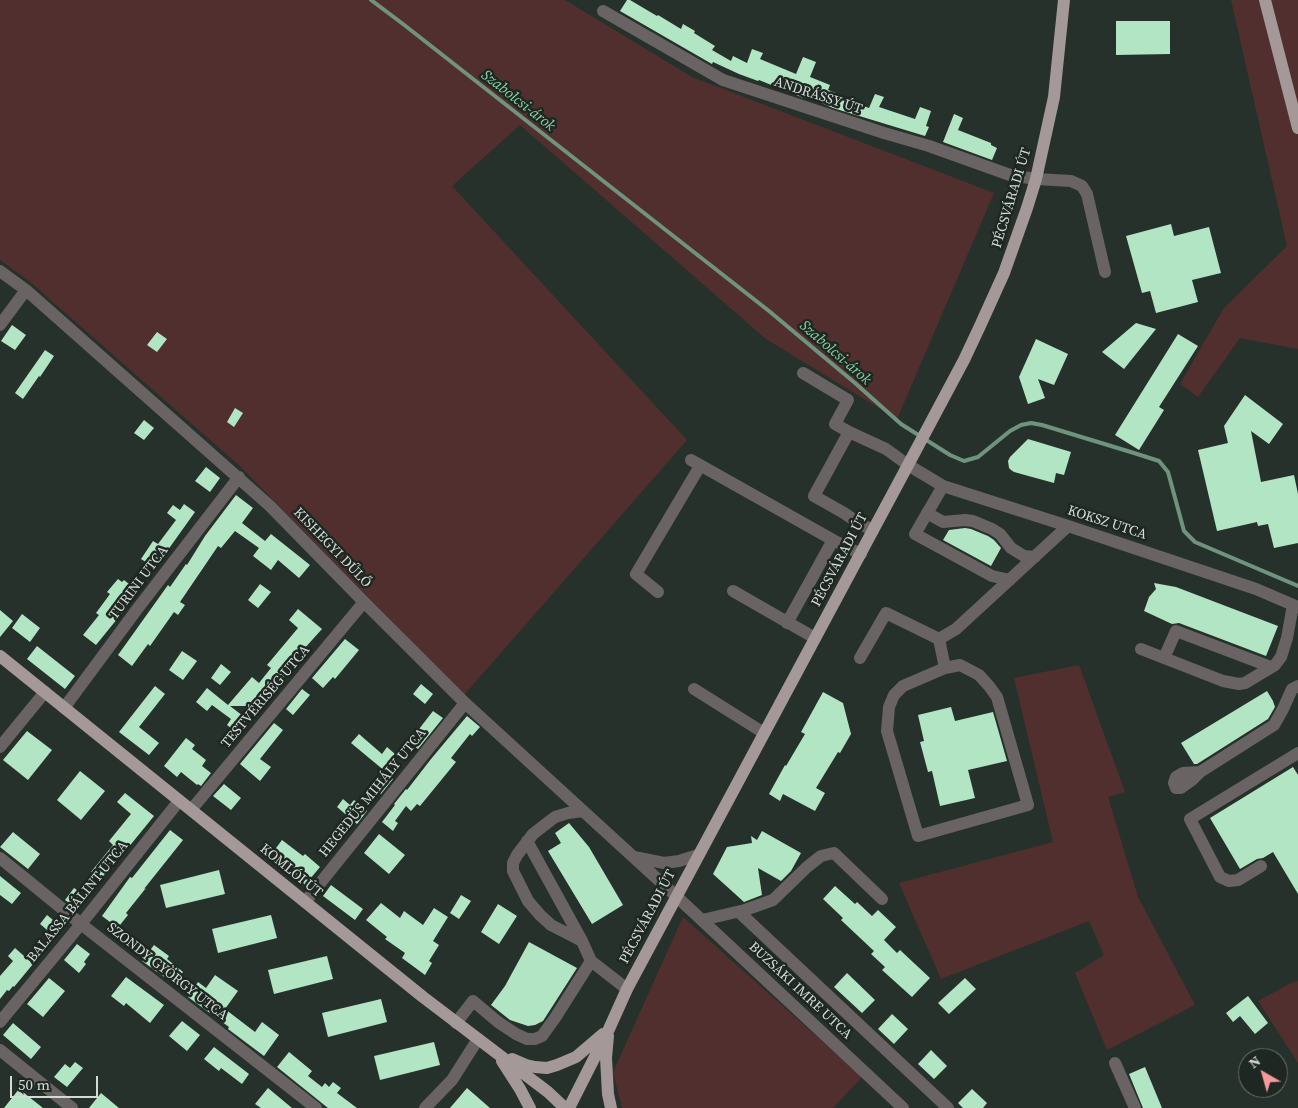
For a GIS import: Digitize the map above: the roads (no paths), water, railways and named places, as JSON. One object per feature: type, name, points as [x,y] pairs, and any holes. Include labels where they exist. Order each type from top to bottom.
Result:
[{"type":"main road","name":"PÉCSVÁRADI ÚT","points":[[569,1108],[627,989],[676,896],[964,360],[1004,273],[1036,179],[1054,97],[1064,0]]},
{"type":"main road","points":[[1265,0],[1298,128]]},
{"type":"main road","name":"KOMLÓI ÚT","points":[[0,656],[456,1023],[548,1092],[565,1108]]},
{"type":"main road","points":[[497,1052],[526,1065],[547,1068],[576,1057],[609,1029]]},
{"type":"main road","points":[[609,1029],[606,1058],[608,1094],[611,1108]]},
{"type":"main road","points":[[497,1052],[530,1108]]},
{"type":"street","name":"ANDRÁSSY ÚT","points":[[603,11],[723,80],[884,134],[929,146],[1010,175],[1071,181],[1082,186],[1087,194],[1105,272]]},
{"type":"street","name":"KISHEGYI DŰLŐ","points":[[0,271],[26,290],[239,477],[465,703],[676,896]]},
{"type":"street","points":[[0,325],[26,290]]},
{"type":"street","points":[[803,373],[848,400],[835,424],[849,432],[814,496],[873,530]]},
{"type":"street","name":"KOKSZ UTCA","points":[[849,432],[886,449],[943,486],[1256,589],[1296,606]]},
{"type":"street","points":[[658,592],[636,574],[695,463],[861,554]]},
{"type":"street","name":"TURINI UTCA","points":[[64,708],[239,477]]},
{"type":"street","points":[[943,486],[915,534],[992,576],[1010,580]]},
{"type":"street","points":[[927,513],[943,522],[965,520],[980,523],[1000,534],[1011,548],[1024,556],[1035,557]]},
{"type":"street","points":[[939,640],[956,629],[1068,526]]},
{"type":"street","points":[[787,623],[833,540]]},
{"type":"street","points":[[733,591],[815,638]]},
{"type":"street","name":"TESTVÉRISÉG UTCA","points":[[191,810],[364,602]]},
{"type":"street","points":[[1141,649],[1223,681],[1239,684],[1245,683],[1271,667],[1282,657],[1296,606]]},
{"type":"street","points":[[860,658],[886,613],[939,640]]},
{"type":"street","points":[[1164,658],[1176,631],[1271,667]]},
{"type":"street","points":[[939,640],[945,668]]},
{"type":"street","points":[[960,665],[979,675],[997,696],[1028,806],[918,836],[887,731],[889,707],[894,695],[903,686],[945,668],[960,665]]},
{"type":"street","points":[[1200,772],[1274,725],[1292,689],[1298,686]]},
{"type":"street","points":[[694,689],[764,733]]},
{"type":"street","points":[[0,747],[45,692]]},
{"type":"street","name":"HEGEDÜS MIHÁLY UTCA","points":[[305,902],[465,703]]},
{"type":"street","points":[[1261,866],[1238,880],[1229,881],[1220,877],[1190,819],[1298,753]]},
{"type":"street","name":"BALASSA BÁLINT UTCA","points":[[0,1022],[179,801]]},
{"type":"street","points":[[582,941],[551,925],[540,915],[528,901],[513,871],[513,863],[533,834],[555,817],[583,811]]},
{"type":"street","points":[[527,841],[591,961],[627,989]]},
{"type":"street","points":[[702,920],[739,912],[773,900],[821,856],[834,853],[882,899]]},
{"type":"street","points":[[634,857],[664,863],[679,862],[698,855]]},
{"type":"street","name":"SZONDY GYÖRGY UTCA","points":[[0,858],[81,924],[316,1108]]},
{"type":"street","name":"BUZSÁKI IMRE UTCA","points":[[676,896],[903,1108]]},
{"type":"street","points":[[739,912],[948,1108]]},
{"type":"street","points":[[456,1023],[473,1001],[516,1034],[527,1039],[535,1039],[542,1036],[556,1018],[591,961]]},
{"type":"street","points":[[425,1108],[452,1080],[478,1039]]},
{"type":"street","points":[[0,1050],[72,1108]]},
{"type":"street","points":[[1114,1063],[1134,1108]]},
{"type":"waterway","name":"Szabolcsi-árok","points":[[371,0],[769,311],[901,424],[950,455],[964,461],[978,457],[1010,431],[1021,425],[1031,423],[1159,461],[1168,472],[1184,531],[1195,542],[1298,586]]}]
